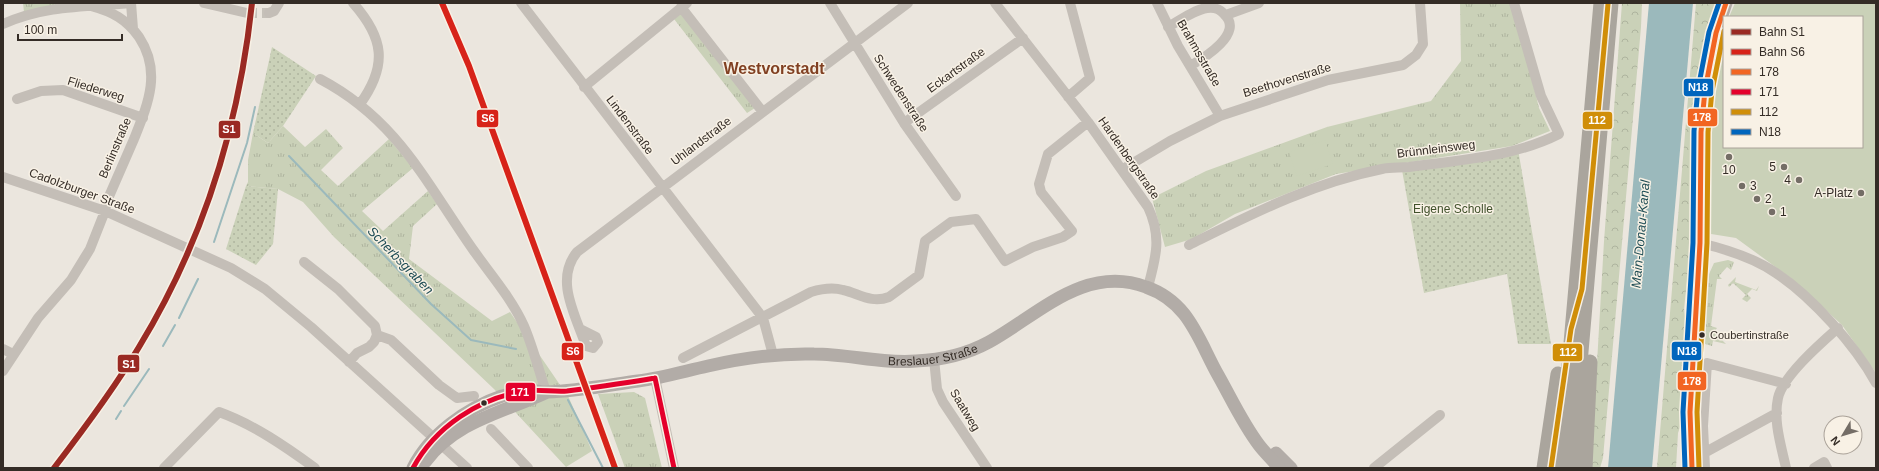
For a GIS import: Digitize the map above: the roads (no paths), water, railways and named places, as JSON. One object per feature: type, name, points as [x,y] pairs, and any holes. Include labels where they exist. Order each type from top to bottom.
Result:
[{"type":"highway","points":[[1560,468],[1600,3]]},
{"type":"highway","points":[[1571,468],[1611,3]]},
{"type":"highway","points":[[1585,468],[1593,298],[1590,258]]},
{"type":"highway","points":[[1544,468],[1564,328],[1575,288]]},
{"type":"main road","points":[[1692,468],[1690,412],[1700,243],[1701,132],[1716,32],[1726,3]]},
{"type":"main road","name":"Breslauer Straße","points":[[413,468],[422,452],[480,418],[546,392],[656,378],[710,365],[773,355],[816,354],[896,361],[951,357],[987,342],[1053,300],[1077,289],[1098,282],[1122,281],[1148,287],[1162,294],[1187,316],[1258,444],[1279,468]]},
{"type":"main road","name":"Breslauer Straße","points":[[1239,411],[1263,440],[1290,468]]},
{"type":"main road","name":"Breslauer Straße","points":[[421,468],[438,442]]},
{"type":"street","points":[[3,24],[19,17],[51,9],[126,3]]},
{"type":"street","name":"Berlinstraße","points":[[126,3],[133,29]]},
{"type":"street","points":[[204,3],[247,13]]},
{"type":"street","points":[[269,13],[274,11],[279,3]]},
{"type":"street","points":[[353,3],[370,24],[376,39],[379,56],[372,83],[360,104]]},
{"type":"street","name":"Lindenstraße","points":[[521,3],[763,318],[773,355]]},
{"type":"street","name":"Schwedenstraße","points":[[830,3],[853,43],[904,123],[956,196]]},
{"type":"street","name":"Uhlandstraße","points":[[580,329],[571,307],[566,277],[571,259],[578,252],[661,187],[908,3]]},
{"type":"street","name":"Hardenbergstraße","points":[[995,3],[1088,122],[1148,207],[1154,221],[1157,235],[1156,255],[1148,287]]},
{"type":"street","points":[[1068,97],[1090,78],[1070,3]]},
{"type":"street","name":"Brahmsstraße","points":[[1157,3],[1168,27],[1220,116]]},
{"type":"street","points":[[1226,15],[1259,3]]},
{"type":"street","name":"Beethovenstraße","points":[[1122,169],[1170,141],[1220,116],[1328,80],[1403,65],[1416,55],[1423,44],[1420,3]]},
{"type":"street","name":"Brünnleinsweg","points":[[1188,246],[1267,206],[1333,181],[1383,169],[1494,155],[1543,143],[1559,134],[1541,96],[1514,3]]},
{"type":"street","name":"Berlinstraße","points":[[3,371],[38,318],[71,280],[90,249],[105,211],[107,201],[143,118],[149,99],[151,74],[150,64],[144,45],[133,29],[110,11],[91,6]]},
{"type":"street","points":[[584,86],[680,6],[762,111]]},
{"type":"street","points":[[1168,27],[1202,9],[1209,7],[1219,10],[1226,15],[1230,24],[1229,32],[1220,46],[1190,66]]},
{"type":"street","name":"Eckartstraße","points":[[904,123],[1023,38]]},
{"type":"street","points":[[320,78],[360,104],[396,138],[414,160],[502,290],[524,326],[546,392]]},
{"type":"street","name":"Fliederweg","points":[[17,99],[41,91],[63,90],[143,118]]},
{"type":"street","points":[[683,358],[811,292],[826,289],[842,289],[852,292],[862,298],[889,297],[919,275],[925,241],[951,222],[976,219],[1005,261],[1033,247],[1063,237],[1072,231],[1041,192],[1039,184],[1048,154],[1088,122]]},
{"type":"street","name":"Cadolzburger Straße","points":[[3,177],[105,211],[231,268],[276,297],[467,468]]},
{"type":"street","points":[[1700,243],[1728,250],[1775,272],[1789,282],[1838,328],[1876,383]]},
{"type":"street","points":[[304,262],[338,289],[373,322],[377,335]]},
{"type":"street","points":[[1786,468],[1778,430],[1777,413],[1779,397],[1786,384],[1800,365],[1838,328]]},
{"type":"street","points":[[349,362],[358,353],[369,347],[377,335]]},
{"type":"street","points":[[377,335],[391,340],[439,385],[457,398],[474,396]]},
{"type":"street","points":[[3,349],[13,354]]},
{"type":"street","name":"Saatweg","points":[[934,359],[937,389],[943,402],[956,424],[987,468]]},
{"type":"street","points":[[1705,468],[1703,426],[1707,363],[1786,384]]},
{"type":"street","points":[[656,378],[674,468]]},
{"type":"street","points":[[164,468],[219,412],[238,420],[276,441],[315,468]]},
{"type":"street","points":[[1704,453],[1777,413]]},
{"type":"street","points":[[1374,468],[1440,415]]},
{"type":"street","points":[[491,429],[528,468]]},
{"type":"street","points":[[1814,468],[1824,462],[1826,468]]},
{"type":"water","name":"Main-Donau-Kanal","points":[[1649,3],[1693,3],[1652,468],[1608,468]]},
{"type":"waterway","points":[[214,242],[247,143],[255,107]]},
{"type":"waterway","name":"Scherbsgraben","points":[[289,156],[431,304],[471,340],[516,349]]},
{"type":"waterway","points":[[179,318],[198,279]]},
{"type":"waterway","points":[[163,346],[175,325]]},
{"type":"waterway","points":[[124,406],[149,369]]},
{"type":"waterway","name":"Scherbsgraben","points":[[568,400],[603,468]]},
{"type":"waterway","points":[[116,419],[121,411]]},
{"type":"tunnel","points":[[247,13],[269,13]]},
{"type":"rail line","name":"S1","points":[[54,468],[98,409],[129,363],[162,307],[182,266],[215,181],[227,138],[238,93],[252,3]]},
{"type":"rail line","name":"S6","points":[[442,3],[469,66],[615,468]]},
{"type":"place","name":"10","points":[[1729,157]]},
{"type":"place","name":"5","points":[[1784,167]]},
{"type":"place","name":"4","points":[[1799,180]]},
{"type":"place","name":"3","points":[[1742,186]]},
{"type":"place","name":"A-Platz","points":[[1861,193]]},
{"type":"place","name":"2","points":[[1757,199]]},
{"type":"place","name":"1","points":[[1772,212]]},
{"type":"place","name":"Coubertinstraße","points":[[1702,335]]},
{"type":"district","name":"Westvorstadt","points":[[774,68]]},
{"type":"park label","name":"Eigene Scholle","points":[[1453,209]]}]
